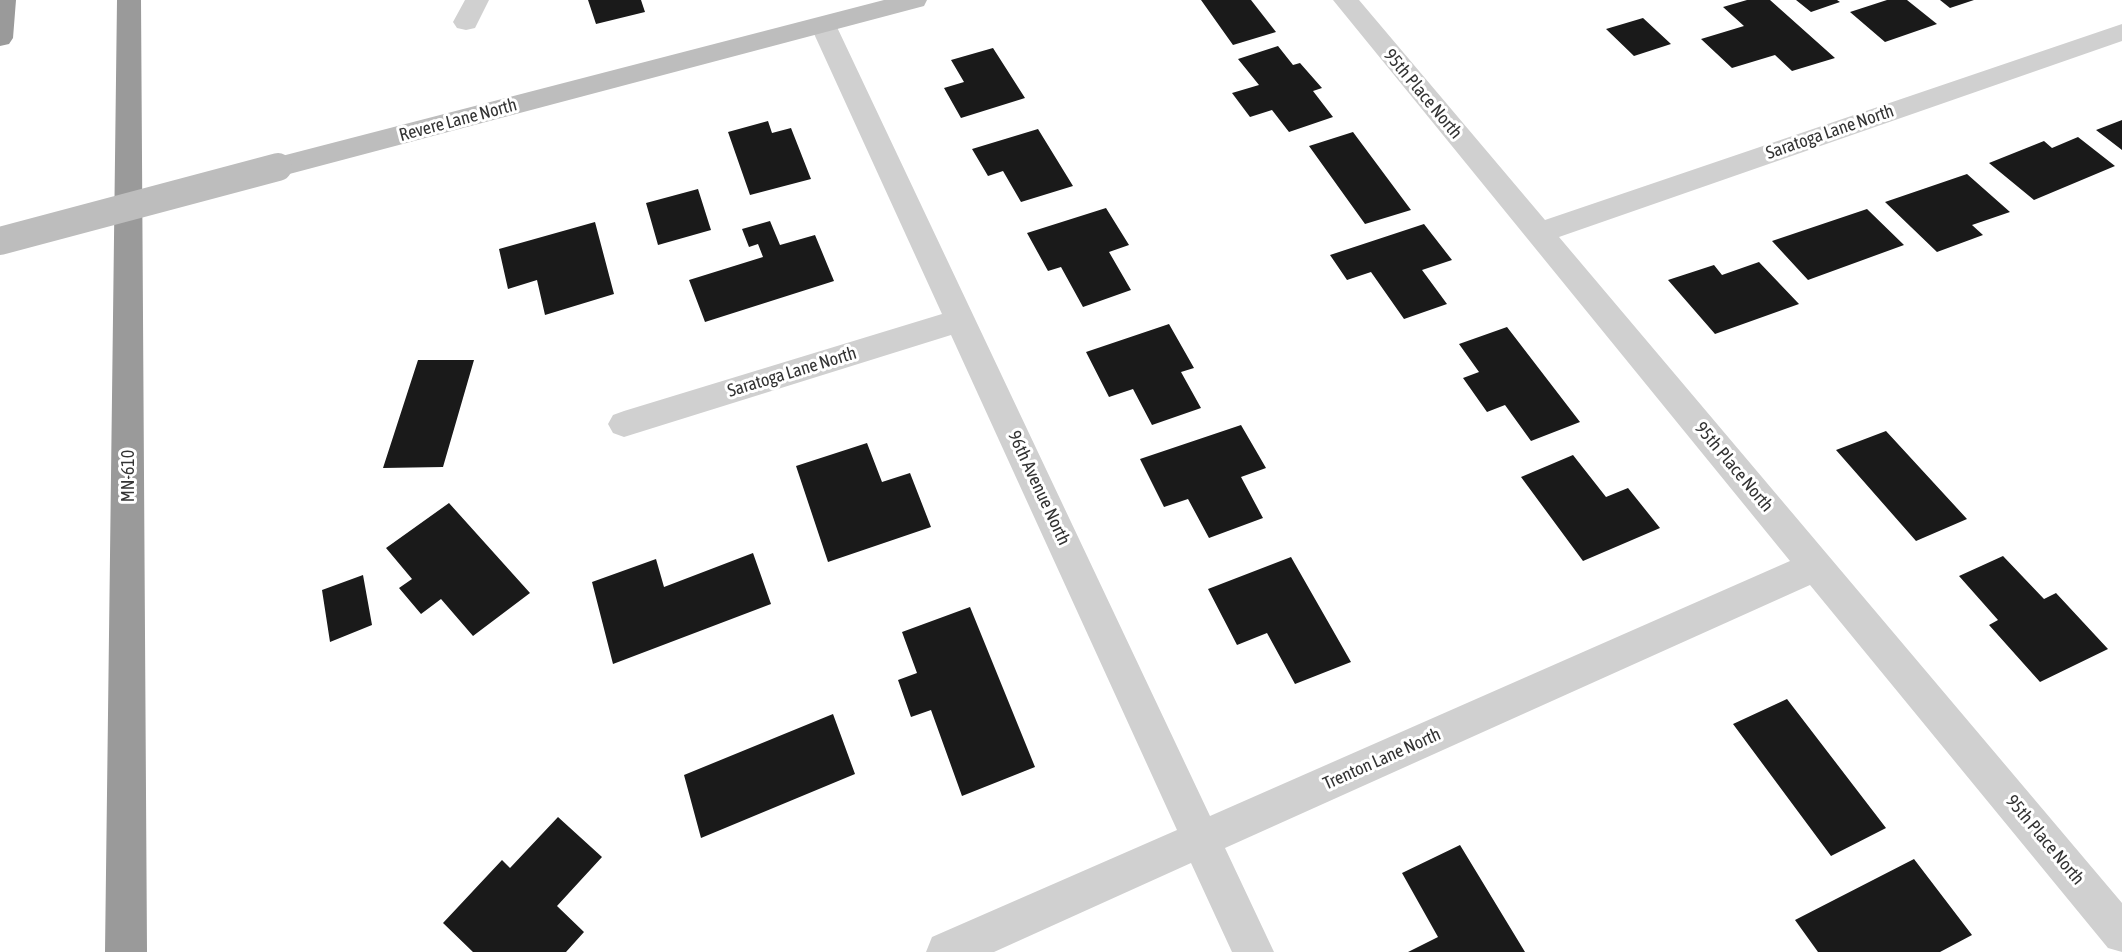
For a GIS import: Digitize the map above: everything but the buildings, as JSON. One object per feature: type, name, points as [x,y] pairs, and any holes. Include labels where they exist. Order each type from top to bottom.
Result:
[{"type":"highway","points":[[0,38],[4,0]]},
{"type":"highway","name":"MN-610","points":[[126,952],[129,0]]},
{"type":"street","name":"Revere Lane North","points":[[0,240],[915,0]]},
{"type":"street","name":"95th Place North","points":[[1345,0],[2122,934]]},
{"type":"street","name":"96th Avenue North","points":[[822,25],[1253,952]]},
{"type":"street","name":"Saratoga Lane North","points":[[1539,233],[2122,32]]},
{"type":"street","name":"Saratoga Lane North","points":[[624,424],[961,320]]},
{"type":"street","name":"Trenton Lane North","points":[[947,952],[1816,566]]}]
